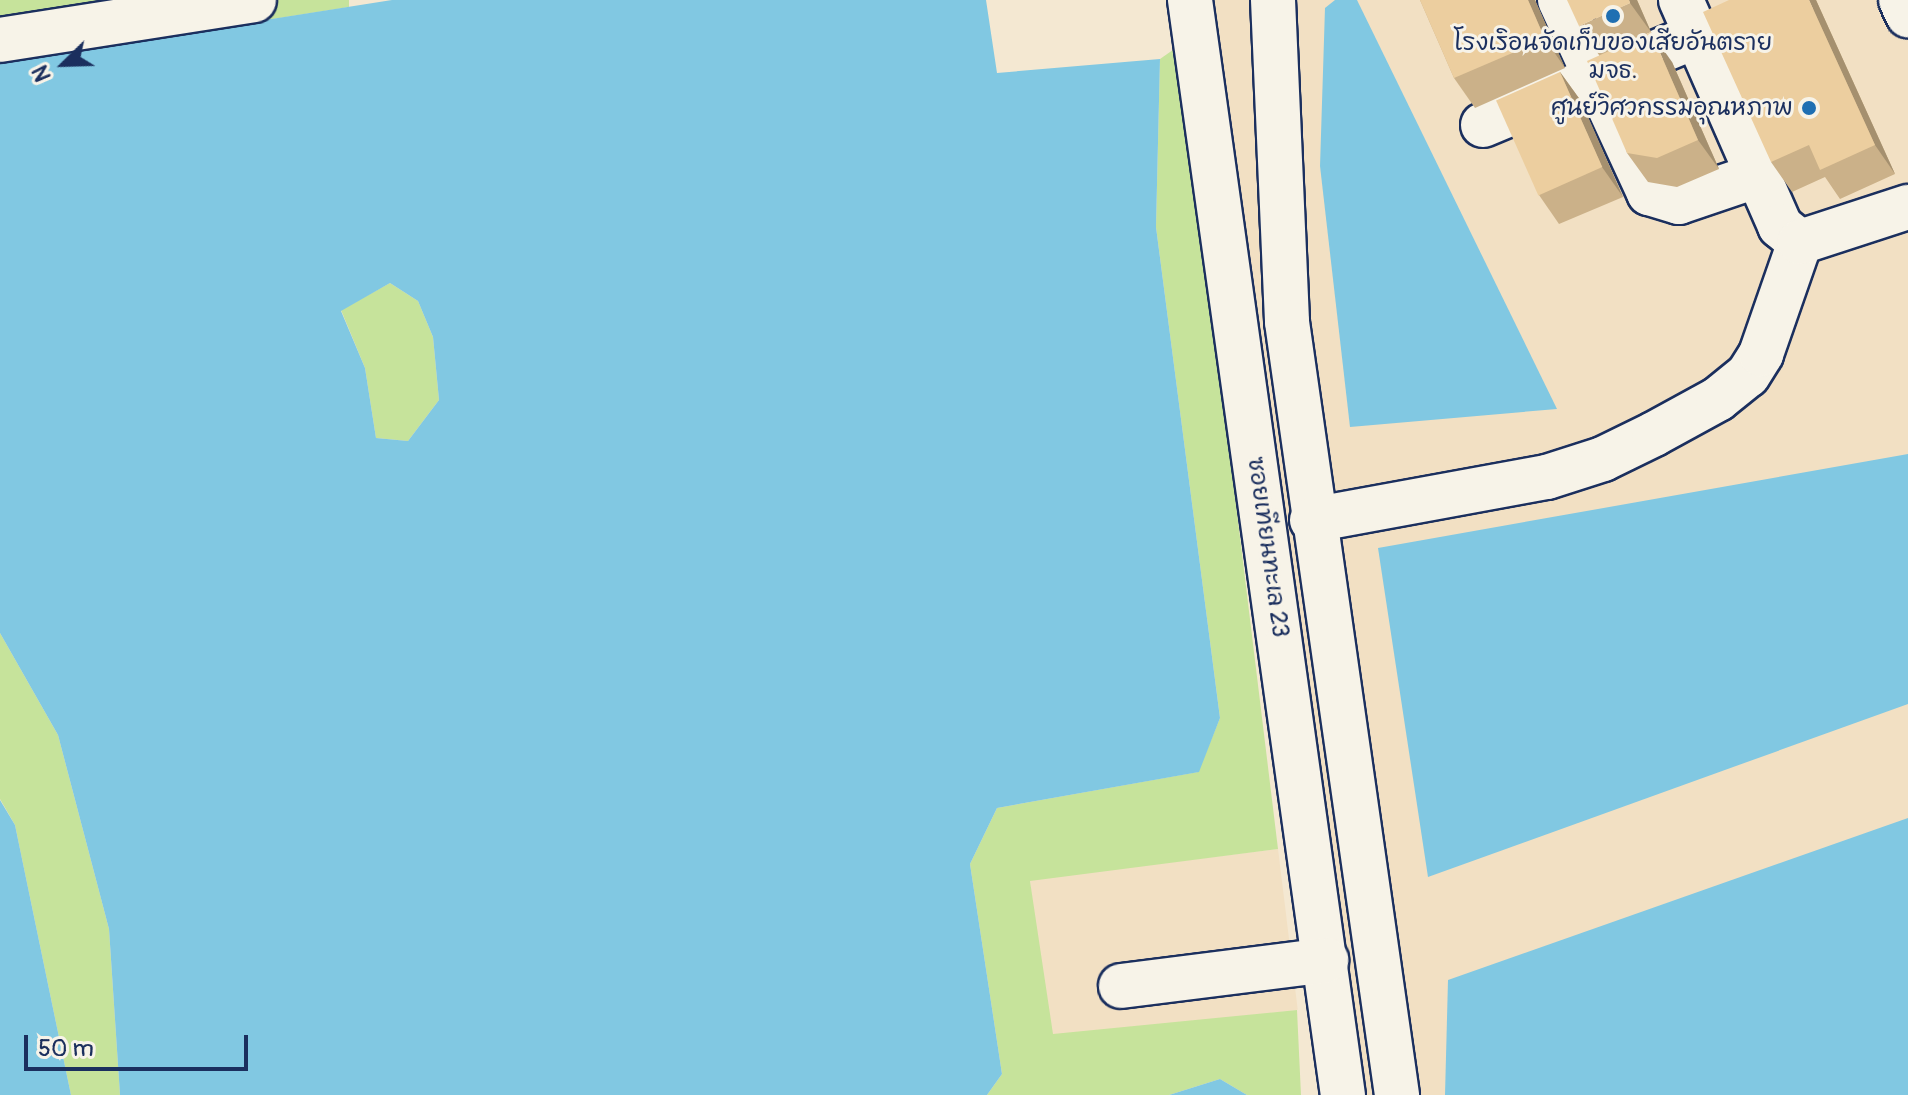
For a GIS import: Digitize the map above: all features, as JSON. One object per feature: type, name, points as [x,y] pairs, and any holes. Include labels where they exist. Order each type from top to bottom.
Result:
[{"type":"street","points":[[0,40],[254,0]]},
{"type":"street","name":"ซอยเทียนทะเล 23","points":[[1190,0],[1343,1095]]},
{"type":"street","points":[[1273,0],[1287,322],[1312,520],[1397,1095]]},
{"type":"street","points":[[1560,0],[1649,193],[1679,202],[1756,176]]},
{"type":"street","points":[[1901,0],[1908,15]]},
{"type":"street","points":[[1483,125],[1595,78],[1688,18],[1780,226],[1800,242]]},
{"type":"street","points":[[1800,242],[1908,207]]},
{"type":"street","points":[[1312,520],[1547,477],[1603,459],[1718,399],[1748,375],[1761,354],[1800,242]]},
{"type":"street","points":[[1121,986],[1326,960]]},
{"type":"shaded area","points":[[1203,0],[1908,0],[1908,1095],[1364,1095]]},
{"type":"shaded area","points":[[1278,849],[1298,1010],[1050,1040],[1030,879]]},
{"type":"green space","points":[[0,0],[349,0],[349,7],[0,62]]},
{"type":"green space","points":[[1180,45],[1278,849],[1030,881],[1053,1034],[1297,1010],[1301,1095],[1247,1095],[1220,1079],[1169,1095],[987,1095],[1002,1074],[970,864],[997,808],[1198,772],[1220,718],[1156,227],[1160,59]]},
{"type":"green space","points":[[390,283],[418,301],[433,337],[439,400],[408,441],[376,438],[365,368],[341,310]]},
{"type":"green space","points":[[0,633],[58,735],[109,929],[120,1095],[71,1095],[15,825],[0,799]]},
{"type":"water","points":[[392,0],[986,0],[997,73],[1160,59],[1156,227],[1220,718],[1199,772],[997,808],[970,864],[1002,1074],[987,1095],[120,1095],[109,929],[58,735],[0,633],[0,62]],"holes":[[[390,283],[418,301],[433,337],[439,400],[408,441],[376,438],[365,368],[341,311]]]},
{"type":"water","points":[[1335,0],[1357,0],[1557,409],[1350,427],[1320,166],[1325,8]]},
{"type":"water","points":[[1908,454],[1908,704],[1428,877],[1378,548]]},
{"type":"water","points":[[0,800],[15,825],[71,1095],[0,1095]]},
{"type":"water","points":[[1908,818],[1908,1095],[1445,1095],[1448,980]]},
{"type":"water","points":[[1220,1079],[1247,1095],[1169,1095]]},
{"type":"building","points":[[1420,0],[1528,0],[1545,39],[1454,78]]},
{"type":"building","points":[[1567,0],[1629,0],[1630,3],[1579,26]]},
{"type":"building","name":"ศูนย์วิศวกรรมอุณหภาพ","points":[[1729,0],[1809,0],[1875,145],[1820,170],[1809,145],[1771,162],[1703,12]]},
{"type":"building","points":[[1651,32],[1698,140],[1657,158],[1627,153],[1587,61]]},
{"type":"building","points":[[1560,72],[1602,167],[1538,195],[1496,100]]},
{"type":"place","name":"โรงเริอนจัดเก็บของเสียอันตราย มจธ.","points":[[1613,16]]},
{"type":"place","name":"ศูนย์วิศวกรรมอุณหภาพ","points":[[1809,108]]}]
